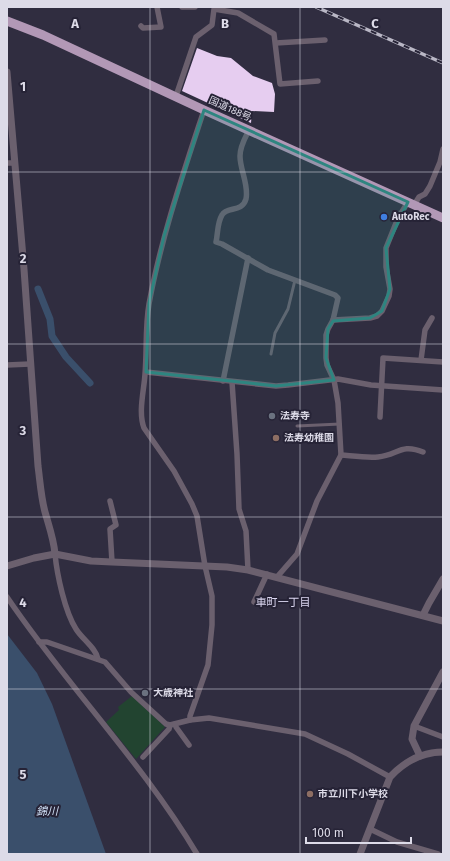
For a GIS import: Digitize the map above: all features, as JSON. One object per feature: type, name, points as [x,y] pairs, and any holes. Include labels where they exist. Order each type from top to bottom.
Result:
[{"type":"highway","name":"国道188号","points":[[7,21],[43,35],[204,110],[443,218]]},
{"type":"street","points":[[140,26],[143,28],[161,27],[157,7]]},
{"type":"street","points":[[182,7],[195,7]]},
{"type":"street","points":[[176,96],[196,37],[212,25],[215,8],[238,12],[274,34],[280,84],[318,82]]},
{"type":"street","points":[[276,43],[325,40]]},
{"type":"street","points":[[7,72],[10,142],[15,163],[41,493],[52,532],[62,589],[73,624],[84,640],[97,654],[98,659]]},
{"type":"street","points":[[190,720],[190,716],[208,665],[212,625],[212,596],[205,566],[197,516],[174,471],[144,428],[142,424],[142,408],[146,372],[148,314],[164,236],[204,110]]},
{"type":"street","points":[[249,130],[241,145],[240,156],[246,191],[246,200],[239,208],[222,214],[216,242],[268,270],[335,295],[338,298],[333,320],[326,335],[326,358],[327,365],[334,380],[340,424],[341,454],[316,501],[297,554],[277,578]]},
{"type":"street","points":[[333,320],[370,318],[377,316],[382,311],[389,296],[390,290],[386,267],[386,248],[398,218],[411,204],[425,194],[430,186],[440,162],[443,149]]},
{"type":"street","points":[[7,164],[15,163]]},
{"type":"street","points":[[223,381],[248,258]]},
{"type":"street","points":[[421,360],[425,330],[432,318]]},
{"type":"street","points":[[380,417],[383,358],[443,362]]},
{"type":"street","points":[[7,365],[30,364]]},
{"type":"street","points":[[146,372],[232,382],[288,386],[334,380],[382,386],[443,390]]},
{"type":"street","points":[[232,382],[239,509],[246,531],[248,570]]},
{"type":"street","points":[[341,454],[378,457],[407,448],[413,448],[423,452]]},
{"type":"street","points":[[110,501],[116,525],[110,529],[112,562]]},
{"type":"street","points":[[7,566],[34,558],[55,554],[91,561],[228,567],[267,574],[277,578],[443,621]]},
{"type":"street","points":[[254,602],[267,574]]},
{"type":"street","points":[[423,615],[443,579]]},
{"type":"street","points":[[7,597],[39,642],[148,780],[197,854]]},
{"type":"street","points":[[39,642],[48,642],[105,662],[131,692],[166,724],[209,718],[305,734],[390,777]]},
{"type":"street","points":[[420,756],[412,739],[414,726],[443,672]]},
{"type":"street","points":[[172,724],[189,745]]},
{"type":"street","points":[[143,757],[172,724]]},
{"type":"street","points":[[414,726],[443,737]]},
{"type":"street","points":[[360,854],[390,777],[399,767],[420,756],[443,752]]},
{"type":"street","points":[[370,829],[397,842],[438,854]]},
{"type":"lane","points":[[271,354],[276,333],[288,309],[295,280]]},
{"type":"lane","points":[[297,426],[340,424]]},
{"type":"highlighted area","points":[[204,110],[408,202],[386,248],[390,289],[382,311],[370,318],[333,321],[328,329],[326,358],[334,380],[276,386],[146,372],[149,303],[164,236]]},
{"type":"green space","points":[[132,696],[165,727],[136,759],[106,722],[119,710],[118,707]]},
{"type":"water","name":"錦川","points":[[7,634],[37,673],[52,704],[106,854],[7,854]]},
{"type":"building","points":[[197,48],[217,56],[231,58],[253,76],[272,83],[275,94],[274,112],[252,111],[251,123],[182,91]]},
{"type":"waterway","points":[[38,289],[50,319],[52,336],[66,357],[90,383]]},
{"type":"railway","points":[[316,7],[443,63]]},
{"type":"place","name":"AutoRec","points":[[384,217]]},
{"type":"place","name":"法寿寺","points":[[272,416]]},
{"type":"place","name":"法寿幼稚園","points":[[276,438]]},
{"type":"place","name":"大歳神社","points":[[145,693]]},
{"type":"place","name":"市立川下小学校","points":[[310,794]]},
{"type":"district","name":"車町一丁目","points":[[283,602]]}]
